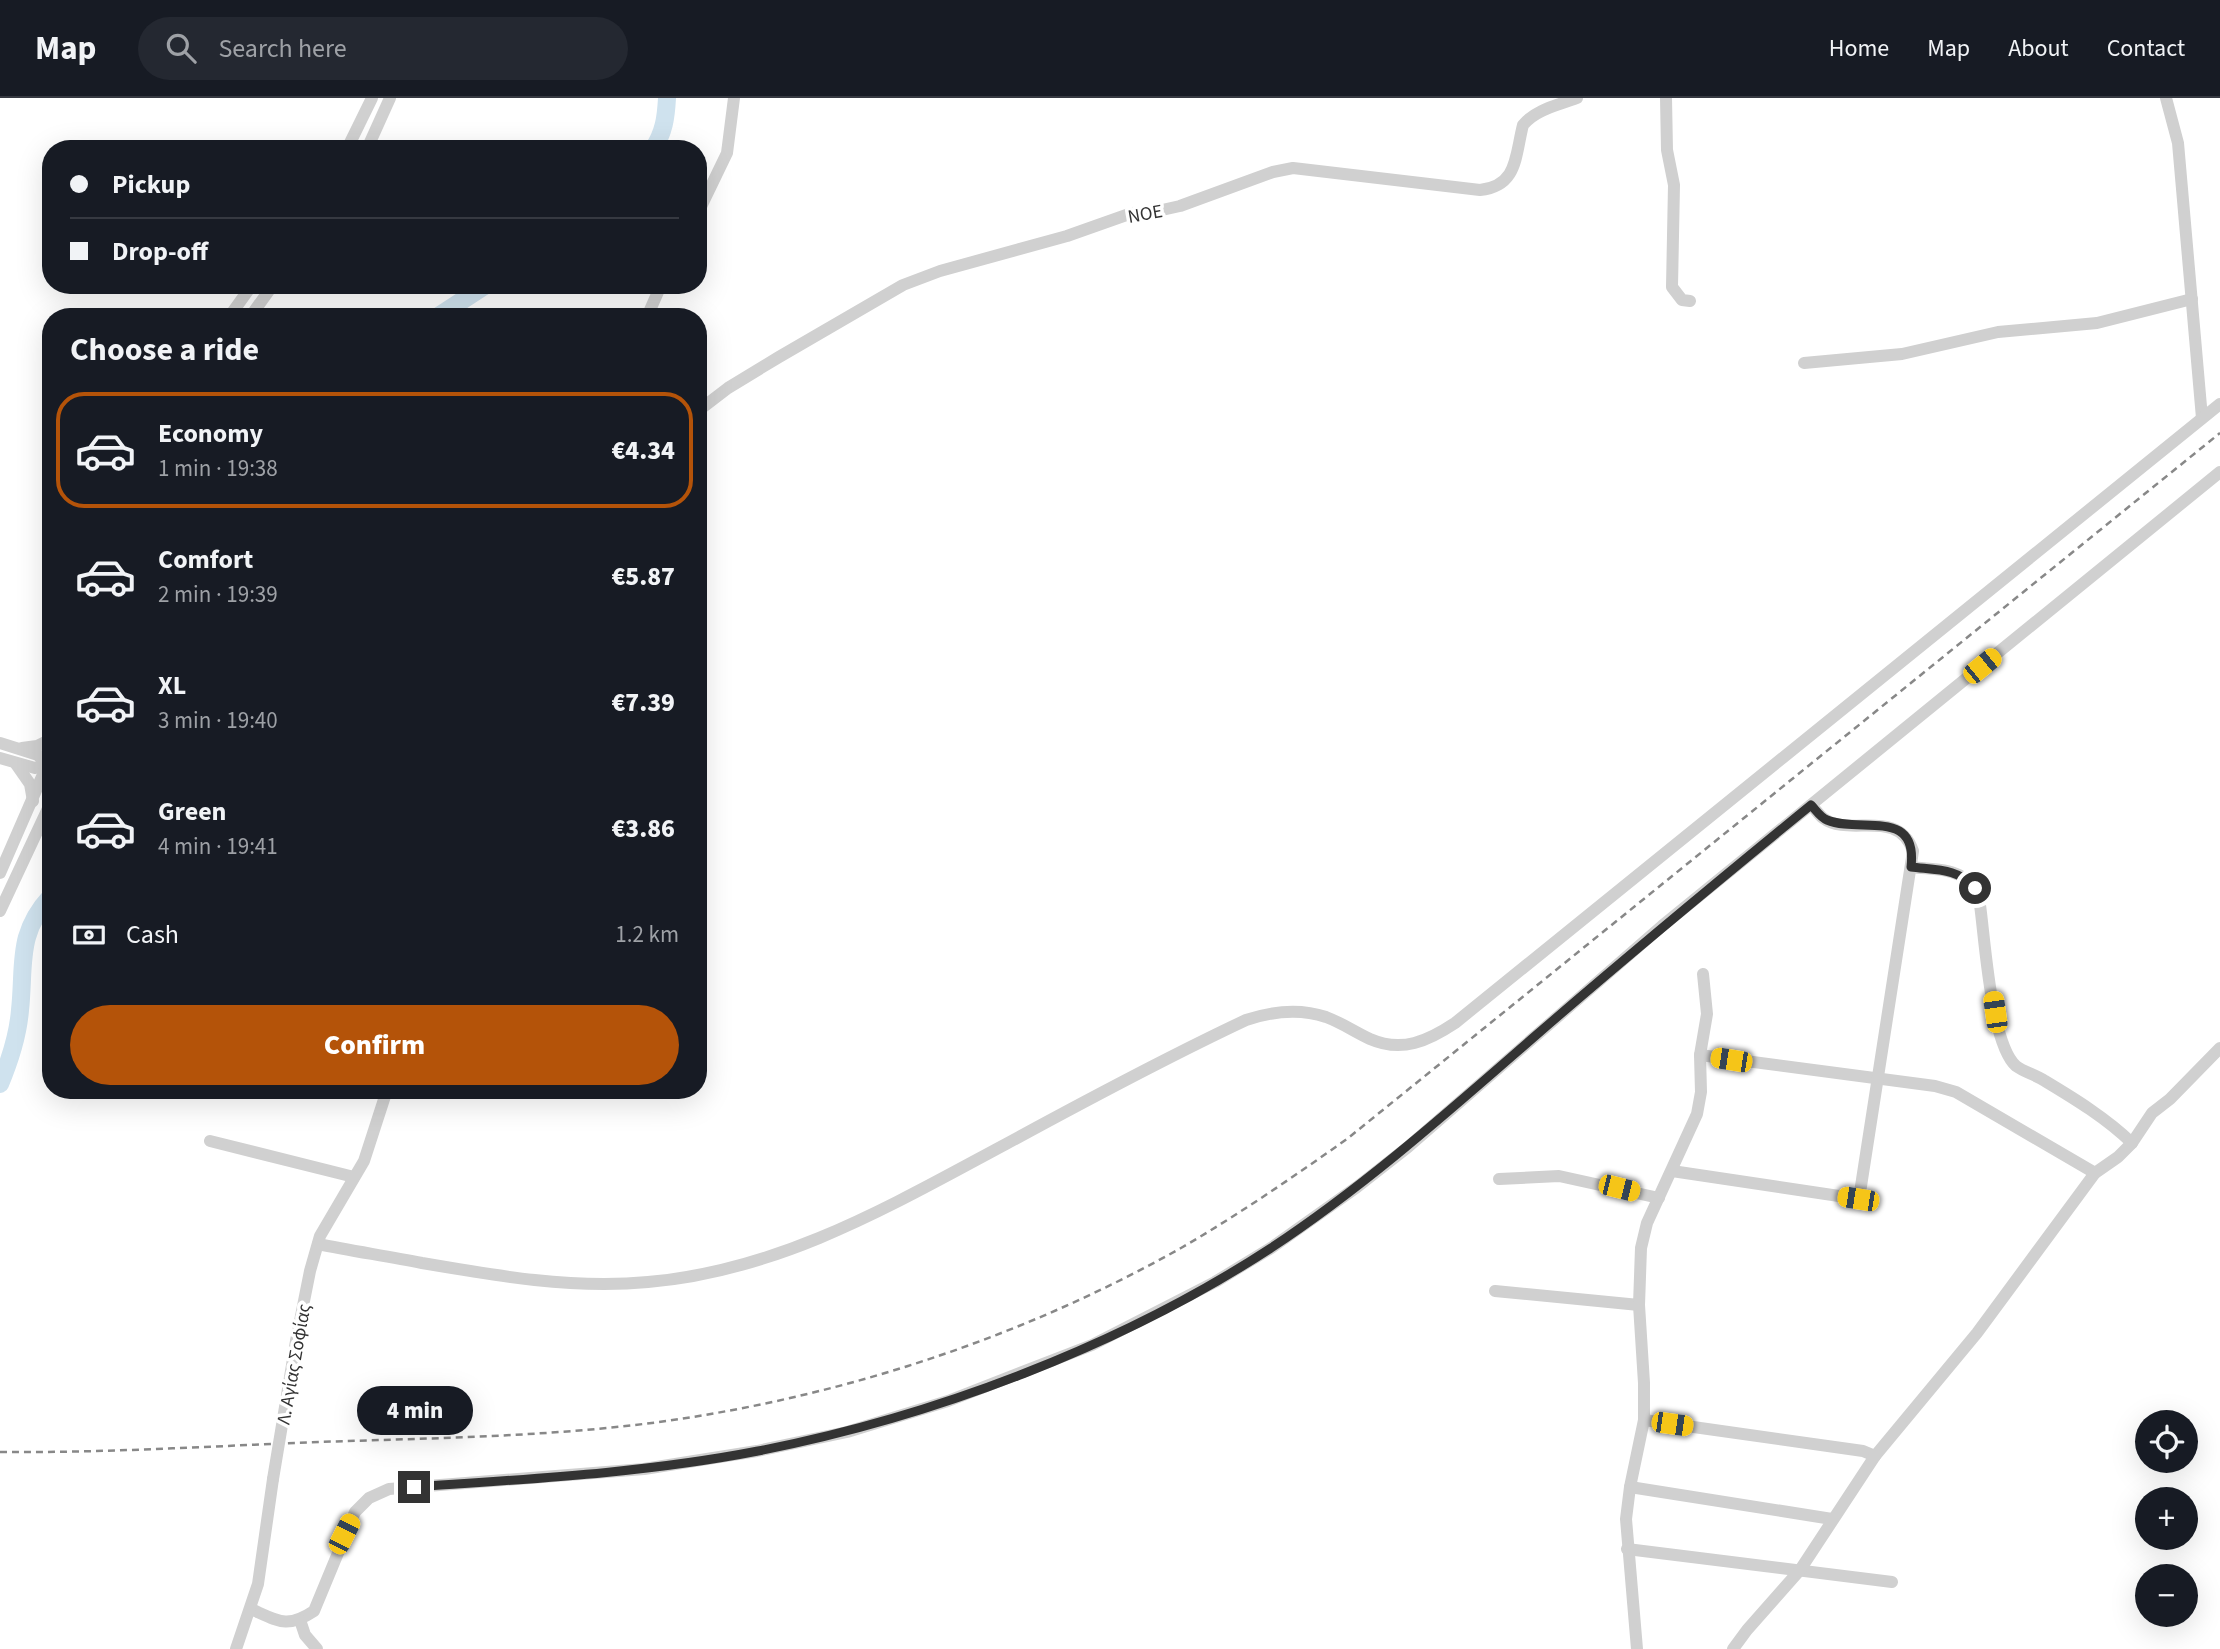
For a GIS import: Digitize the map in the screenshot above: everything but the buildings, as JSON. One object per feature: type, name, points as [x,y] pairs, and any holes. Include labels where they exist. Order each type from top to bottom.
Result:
[{"type":"street","points":[[351,140],[372,98]]},
{"type":"street","points":[[371,140],[390,98]]},
{"type":"street","points":[[707,194],[727,153],[734,98]]},
{"type":"street","name":"NOE","points":[[707,404],[779,356],[902,285],[940,271],[1066,236],[1125,215],[1180,206],[1273,172],[1293,169],[1480,190],[1497,187],[1509,177],[1524,125],[1529,118],[1535,113],[1577,98]]},
{"type":"street","points":[[1666,98],[1667,150],[1674,185],[1672,287],[1682,300],[1690,301]]},
{"type":"street","points":[[2166,98],[2179,143],[2202,418]]},
{"type":"street","points":[[1804,363],[1902,354],[1998,332],[2096,323],[2192,299]]},
{"type":"street","points":[[318,1244],[540,1282],[648,1282],[684,1277],[778,1255],[824,1237],[893,1205],[1039,1126],[1246,1020],[1264,1014],[1305,1012],[1338,1022],[1385,1045],[1408,1045],[1433,1038],[1455,1023],[2220,404]]},
{"type":"street","points":[[251,1609],[284,1622],[300,1620],[314,1611],[355,1512],[369,1498],[389,1489],[644,1469],[757,1451],[847,1432],[948,1401],[1091,1345],[1215,1282],[1282,1240],[1408,1147],[1662,926],[2220,472]]},
{"type":"street","points":[[0,743],[42,758]]},
{"type":"street","points":[[18,748],[42,744]]},
{"type":"street","points":[[0,758],[35,768],[42,766]]},
{"type":"street","points":[[14,762],[30,783],[33,801]]},
{"type":"street","points":[[0,873],[42,781]]},
{"type":"street","points":[[1672,1171],[1858,1199],[1913,851],[1909,838],[1896,830],[1874,824],[1842,824],[1824,819],[1811,805]]},
{"type":"street","points":[[0,911],[42,821]]},
{"type":"street","points":[[1911,867],[1956,873],[1975,888],[1980,905],[1997,1023],[2009,1058],[2019,1068],[2082,1104],[2118,1129],[2132,1143]]},
{"type":"street","points":[[1637,1649],[1626,1519],[1644,1420],[1639,1305],[1641,1248],[1647,1223],[1697,1114],[1701,1092],[1700,1055],[1707,1014],[1703,974]]},
{"type":"street","points":[[1733,1649],[1800,1570],[1875,1456],[1977,1333],[2095,1173],[2132,1143],[2152,1113],[2170,1099],[2220,1048]]},
{"type":"street","points":[[1700,1055],[1935,1086],[1956,1092],[2095,1173]]},
{"type":"street","name":"Λ. Αγίας Σοφίας","points":[[236,1649],[258,1584],[296,1341],[320,1236],[364,1161],[384,1099]]},
{"type":"street","points":[[210,1141],[354,1177]]},
{"type":"street","points":[[1499,1179],[1559,1176],[1659,1198]]},
{"type":"street","points":[[1495,1291],[1639,1305]]},
{"type":"street","points":[[1644,1420],[1863,1451],[1875,1456]]},
{"type":"street","points":[[1630,1487],[1832,1519]]},
{"type":"street","points":[[1628,1549],[1892,1582]]},
{"type":"street","points":[[300,1620],[306,1635],[317,1649]]},
{"type":"waterway","points":[[658,140],[664,125],[667,98]]},
{"type":"waterway","points":[[451,308],[472,294]]},
{"type":"waterway","points":[[0,1084],[17,1029],[27,937],[42,907]]},
{"type":"railway","points":[[0,1452],[489,1436],[659,1422],[795,1397],[862,1380],[994,1336],[1058,1310],[1181,1248],[1347,1139],[2220,433]]},
{"type":"route","points":[[414,1487],[644,1469],[757,1451],[847,1432],[948,1401],[1091,1345],[1215,1282],[1271,1248],[1357,1187],[1408,1147],[1662,926],[1811,805],[1824,819],[1842,824],[1874,824],[1896,830],[1909,838],[1913,851],[1911,867],[1956,873],[1975,888]]}]
